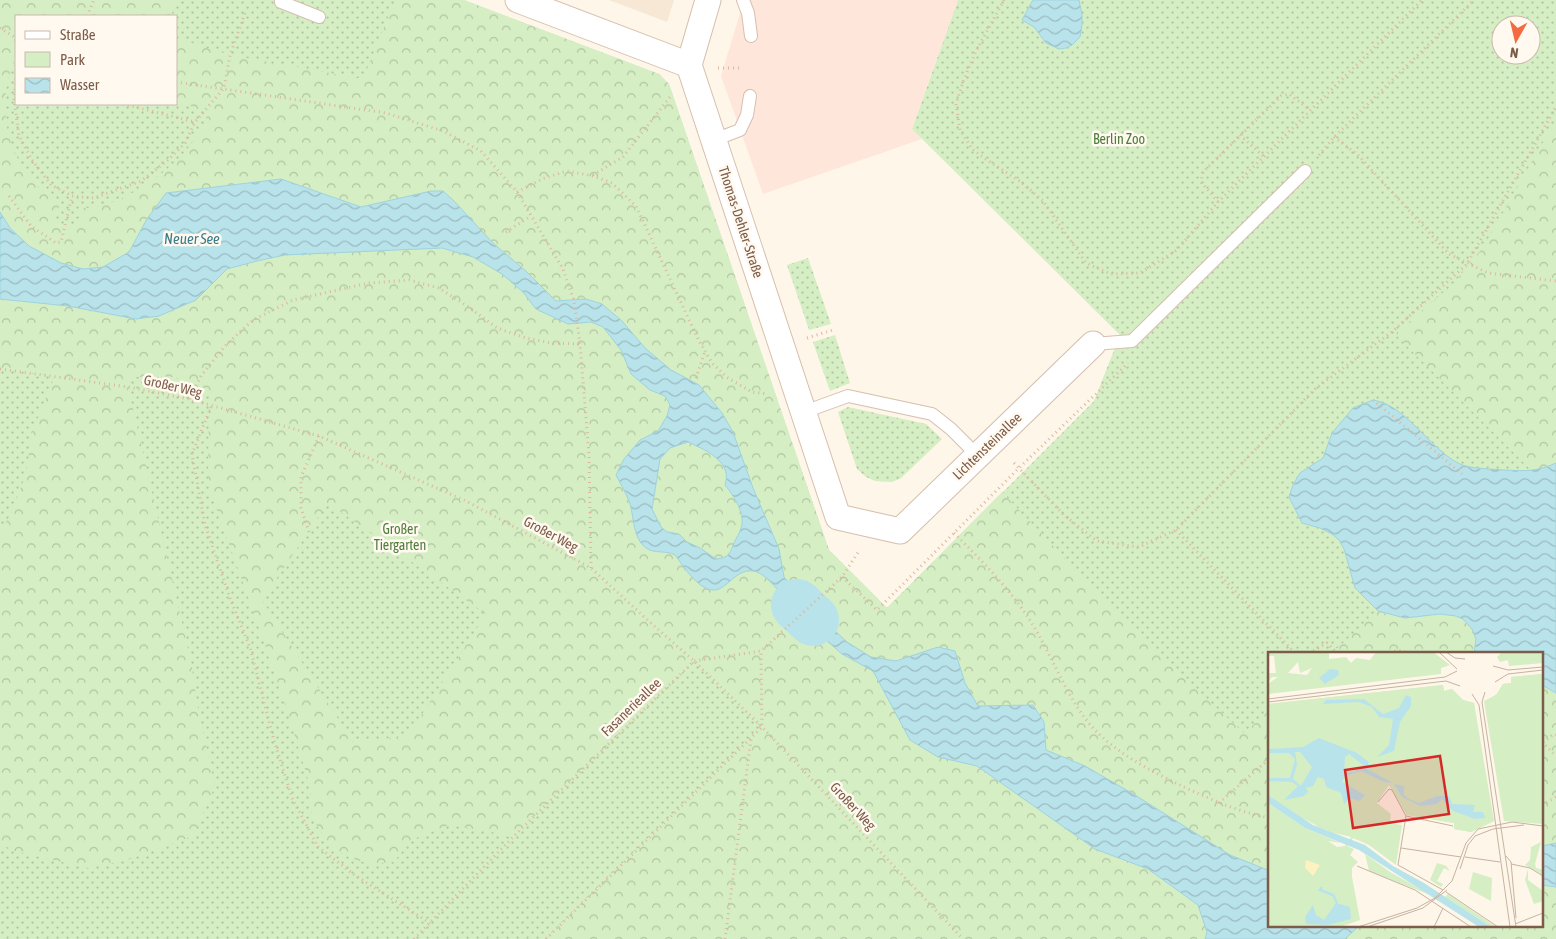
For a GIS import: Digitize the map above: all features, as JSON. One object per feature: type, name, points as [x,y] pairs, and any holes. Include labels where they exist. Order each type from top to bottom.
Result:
[{"type":"street","points":[[518,0],[689,65],[708,0]]},
{"type":"street","name":"Thomas-Dehler-Straße","points":[[689,65],[838,517],[876,525]]},
{"type":"street","name":"Lichtensteinallee","points":[[876,525],[900,531],[1093,344]]},
{"type":"lane","points":[[281,0],[281,2],[319,17]]},
{"type":"lane","points":[[742,0],[748,13],[750,36]]},
{"type":"lane","points":[[714,140],[740,130],[747,116],[750,96]]},
{"type":"lane","points":[[1093,344],[1132,341],[1305,171]]},
{"type":"lane","points":[[804,412],[848,396],[932,414],[950,428],[978,456]]},
{"type":"path","points":[[87,15],[94,0]]},
{"type":"path","points":[[1004,0],[975,53],[963,82],[956,104],[960,130],[972,148],[1021,182],[1042,201],[1086,263],[1111,274],[1140,273],[1177,250],[1218,202],[1263,156],[1422,0]]},
{"type":"path","points":[[1474,0],[1334,137],[1358,155],[1448,254],[1488,273],[1556,281]]},
{"type":"path","points":[[15,89],[14,99],[20,136],[32,160],[51,185],[72,196],[94,198],[141,181],[185,143],[195,122],[224,88],[230,55],[245,13]]},
{"type":"path","points":[[0,28],[15,37]]},
{"type":"path","points":[[718,68],[740,68]]},
{"type":"path","points":[[178,82],[386,113],[443,131],[482,151],[517,192],[563,269],[574,300],[580,344],[589,455],[591,568]]},
{"type":"path","points":[[1218,202],[1201,182],[1203,172],[1281,96],[1289,94],[1310,110]]},
{"type":"path","points":[[593,176],[623,157],[644,133],[669,98],[673,96]]},
{"type":"path","points":[[127,105],[195,122]]},
{"type":"path","points":[[1014,463],[1064,515],[1097,542],[1139,547],[1176,530],[1315,389],[1393,331],[1467,264],[1556,107]]},
{"type":"path","points":[[1240,135],[1263,156]]},
{"type":"path","points":[[517,192],[542,179],[568,171],[593,176],[612,183],[636,206],[712,363],[728,378],[752,392],[776,396]]},
{"type":"path","points":[[9,196],[31,226],[56,243],[61,242],[72,196]]},
{"type":"path","points":[[506,232],[531,216]]},
{"type":"path","points":[[189,400],[201,376],[225,346],[253,320],[293,300],[369,283],[409,280],[439,288],[497,328],[526,338],[551,343],[580,344]]},
{"type":"path","points":[[804,339],[833,330]]},
{"type":"path","points":[[842,577],[877,610],[1129,362],[1132,341]]},
{"type":"path","points":[[696,378],[705,351]]},
{"type":"path","name":"Großer Weg","points":[[0,369],[119,386],[189,400],[318,436],[466,502],[591,568],[694,660],[762,727],[963,939]]},
{"type":"path","points":[[1373,400],[1462,474]]},
{"type":"path","points":[[211,406],[192,454],[205,525],[231,600],[250,647],[273,737],[292,798],[318,848],[356,876],[430,923]]},
{"type":"path","points":[[310,532],[301,508],[300,477],[318,436]]},
{"type":"path","points":[[694,660],[761,651],[842,577],[876,525]]},
{"type":"path","points":[[1176,530],[1293,652]]},
{"type":"path","points":[[954,533],[991,570],[1031,622],[1080,709],[1100,735],[1144,768],[1219,803],[1253,815],[1268,818]]},
{"type":"path","points":[[1311,652],[1327,643],[1337,652]]},
{"type":"path","points":[[1393,652],[1398,650],[1406,652]]},
{"type":"path","points":[[546,939],[762,727],[761,651]]},
{"type":"path","name":"Fasanerieallee","points":[[414,939],[514,836],[694,660]]},
{"type":"path","points":[[1544,741],[1554,734],[1556,735]]},
{"type":"path","points":[[725,939],[751,738]]},
{"type":"path","points":[[1544,743],[1556,756]]},
{"type":"path","points":[[1219,803],[1268,760]]},
{"type":"path","points":[[1544,804],[1556,797]]},
{"type":"shaded area","points":[[609,0],[674,0],[667,22]]},
{"type":"shaded area","points":[[744,0],[958,0],[912,128],[922,139],[763,194],[721,76]]},
{"type":"green space","name":"Großer Tiergarten","points":[[0,0],[464,0],[659,74],[669,84],[829,550],[887,608],[1094,401],[1120,335],[912,129],[958,0],[1556,0],[1556,939],[0,939]]},
{"type":"green space","points":[[0,0],[177,0],[171,15],[15,15],[15,60],[7,82],[5,107],[10,140],[24,169],[46,194],[59,204],[55,222],[77,227],[82,208],[96,207],[123,198],[162,173],[183,154],[211,112],[178,103],[178,39],[230,55],[363,79],[395,0],[464,0],[659,74],[669,84],[829,550],[887,608],[1002,492],[1139,637],[1244,733],[1268,712],[1268,870],[1230,855],[1085,766],[1046,750],[1044,722],[1033,705],[978,706],[965,683],[955,651],[938,647],[896,661],[871,657],[847,642],[818,616],[809,625],[842,654],[873,671],[910,740],[938,757],[977,766],[1095,849],[1148,869],[1198,905],[1207,932],[1205,939],[545,939],[761,727],[694,661],[514,836],[449,825],[411,840],[394,862],[370,864],[350,858],[330,846],[312,818],[310,786],[287,710],[208,485],[209,390],[174,377],[131,377],[128,387],[191,662],[198,708],[215,786],[193,836],[127,860],[88,868],[14,851],[0,843],[0,531],[11,514],[26,474],[32,432],[55,376],[0,369],[0,299],[68,306],[136,319],[159,316],[196,300],[227,269],[285,255],[442,248],[473,257],[502,274],[523,292],[536,309],[568,324],[591,322],[603,327],[621,350],[631,374],[650,390],[665,396],[670,405],[667,416],[658,432],[640,441],[624,459],[616,475],[630,504],[637,535],[651,551],[670,552],[676,555],[694,579],[706,588],[719,589],[741,573],[753,571],[770,581],[792,608],[802,599],[784,577],[779,549],[753,488],[733,432],[722,413],[699,385],[671,370],[645,348],[622,321],[586,299],[556,302],[527,272],[493,243],[443,191],[431,191],[361,207],[281,179],[147,219],[129,253],[104,267],[83,269],[61,263],[29,246],[10,228],[0,212]],"holes":[[[328,503],[486,614],[408,736],[353,742],[262,600]]]},
{"type":"green space","points":[[1556,119],[1556,463],[1532,471],[1395,334],[1454,283],[1484,246]]},
{"type":"green space","points":[[808,258],[831,324],[809,330],[787,265]]},
{"type":"green space","points":[[835,335],[850,383],[830,391],[813,342]]},
{"type":"green space","points":[[848,407],[926,424],[942,439],[900,479],[891,482],[875,481],[866,477],[857,469],[838,412]]},
{"type":"green space","points":[[688,442],[711,454],[721,462],[726,474],[725,485],[741,511],[742,523],[740,530],[730,552],[724,557],[716,559],[687,542],[679,534],[667,532],[661,527],[652,509],[660,459],[670,448]]},
{"type":"green space","points":[[1378,611],[1401,617],[1454,616],[1467,624],[1472,631],[1475,641],[1474,652],[1333,652]]},
{"type":"green space","points":[[1544,686],[1556,693],[1556,843],[1544,846]]},
{"type":"green space","points":[[1544,885],[1556,887],[1556,939],[1345,939],[1359,926],[1544,926]]},
{"type":"water","points":[[1033,0],[1079,0],[1082,15],[1080,37],[1066,48],[1059,49],[1046,43],[1034,27],[1022,20]]},
{"type":"water","name":"Neuer See","points":[[281,179],[361,207],[431,191],[443,191],[493,243],[527,272],[556,301],[586,299],[602,304],[622,321],[645,348],[671,370],[699,385],[722,413],[733,432],[753,488],[779,549],[784,577],[802,599],[793,608],[770,581],[753,571],[741,573],[719,589],[706,588],[688,573],[675,555],[649,550],[642,544],[636,534],[629,500],[616,475],[624,459],[640,440],[658,431],[667,416],[670,405],[665,396],[650,390],[631,374],[621,350],[603,327],[591,322],[568,324],[536,309],[523,292],[502,274],[473,257],[442,248],[285,255],[227,269],[196,300],[159,316],[136,319],[68,306],[0,299],[0,212],[10,228],[29,246],[61,263],[83,269],[103,267],[129,252],[147,219],[166,193]],"holes":[[[688,442],[711,454],[721,462],[726,474],[725,485],[741,511],[742,523],[740,532],[730,552],[720,558],[716,559],[687,542],[679,534],[667,532],[661,527],[652,509],[660,459],[670,448]]]},
{"type":"water","points":[[1373,400],[1385,404],[1407,418],[1437,448],[1462,465],[1524,471],[1556,463],[1556,693],[1544,686],[1544,652],[1474,652],[1476,639],[1472,629],[1463,619],[1456,616],[1440,614],[1405,618],[1378,611],[1355,588],[1344,549],[1339,540],[1320,528],[1302,523],[1289,497],[1293,485],[1300,473],[1323,458],[1332,433],[1353,408]]},
{"type":"water","points":[[818,615],[847,642],[871,657],[896,661],[938,647],[955,651],[965,683],[978,706],[1033,705],[1044,722],[1046,750],[1085,766],[1230,855],[1268,870],[1268,926],[1359,926],[1345,939],[1205,939],[1207,932],[1198,905],[1148,869],[1095,849],[977,766],[938,757],[910,740],[873,671],[842,654],[809,625]]},
{"type":"water","points":[[1556,843],[1556,887],[1544,885],[1544,846]]},
{"type":"waterway","points":[[797,605],[813,620]]},
{"type":"park label","name":"Berlin Zoo","points":[[1119,139]]}]
